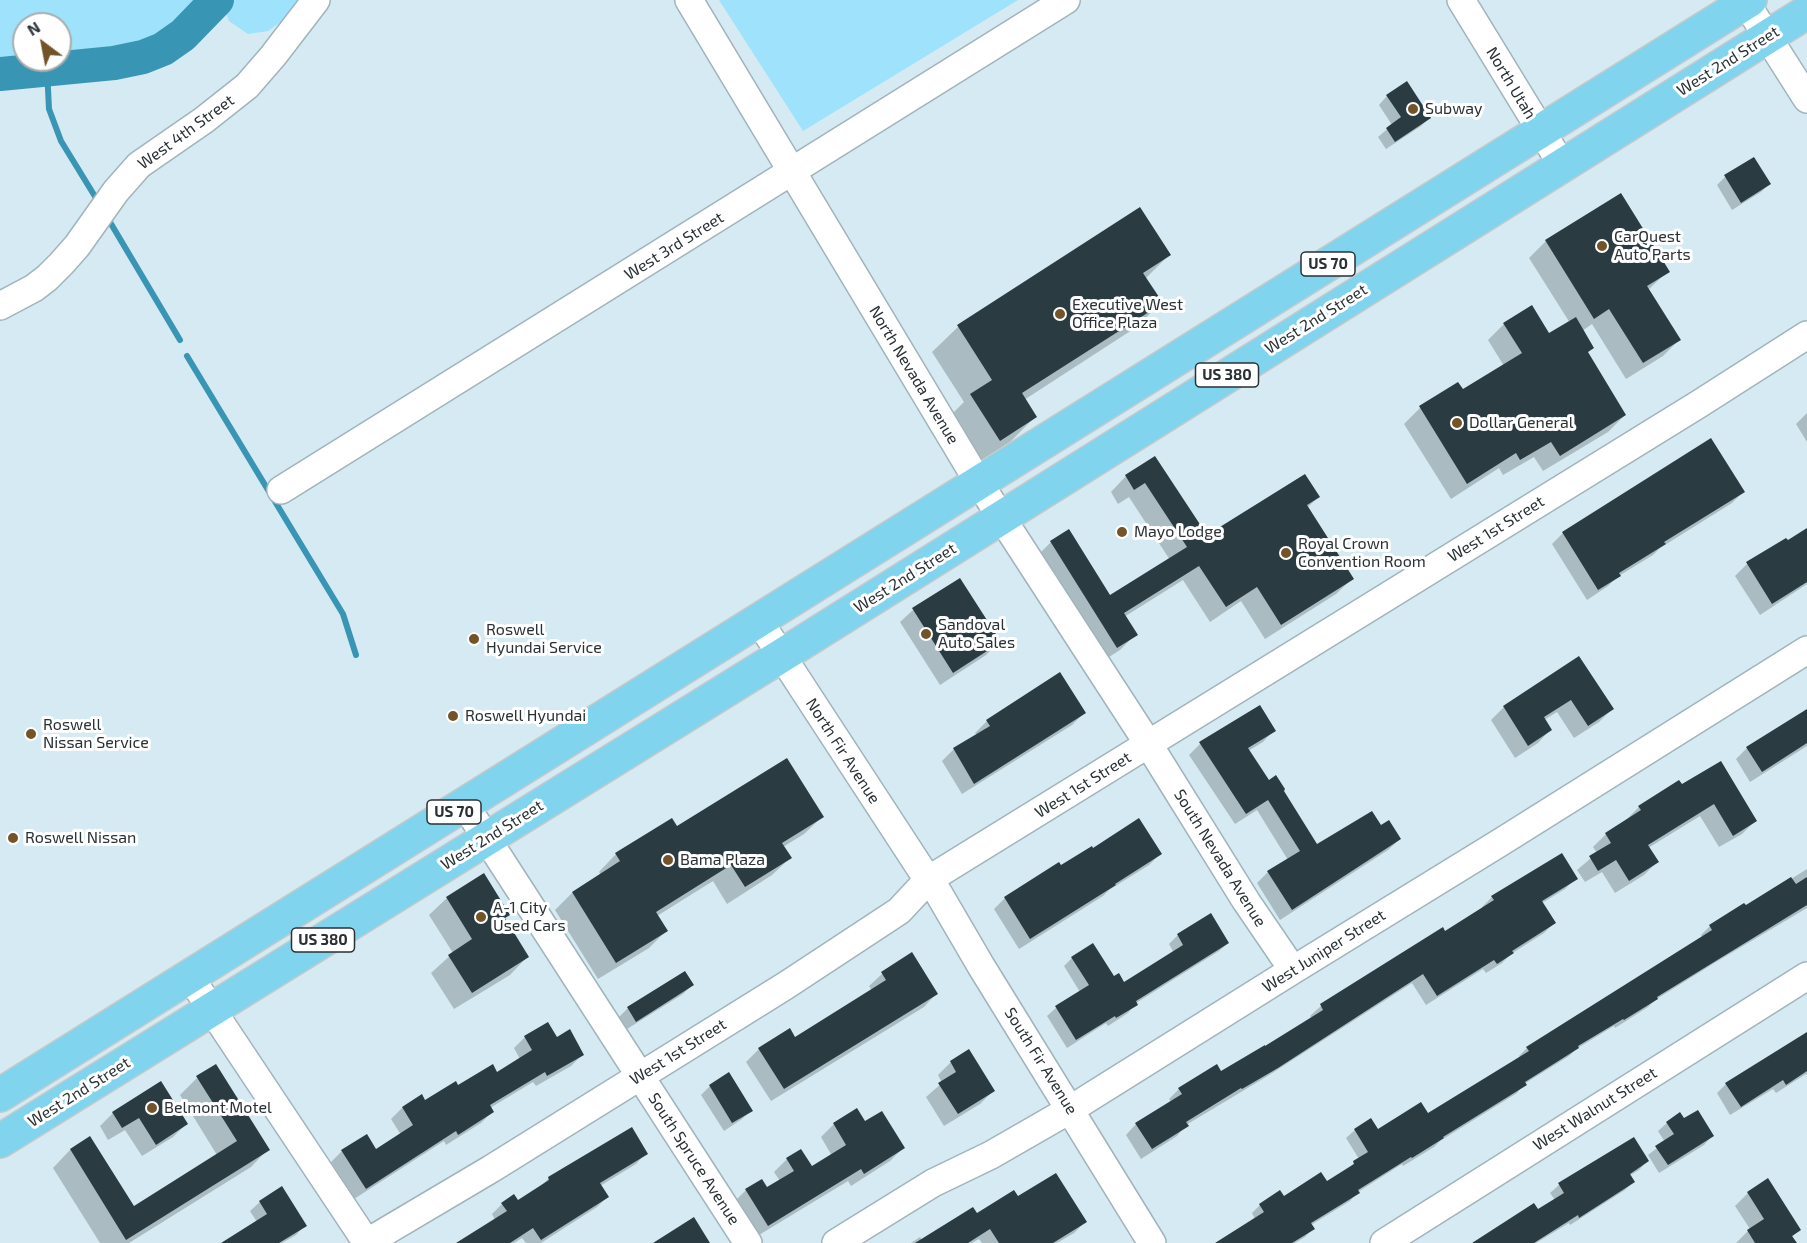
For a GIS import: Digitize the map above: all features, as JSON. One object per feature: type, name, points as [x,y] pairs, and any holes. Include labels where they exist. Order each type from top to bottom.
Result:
[{"type":"main road","name":"US 70","points":[[0,1095],[1748,2]]},
{"type":"main road","name":"West 2nd Street","points":[[0,1141],[781,656],[1807,12]]},
{"type":"street","name":"West 4th Street","points":[[0,306],[34,288],[62,264],[78,246],[116,191],[139,165],[204,120],[247,86],[316,0]]},
{"type":"street","name":"North Nevada Avenue","points":[[688,0],[979,483],[1149,745]]},
{"type":"street","name":"West 3rd Street","points":[[281,490],[1065,0]]},
{"type":"street","name":"North Utah","points":[[1461,0],[1562,165]]},
{"type":"street","points":[[1748,2],[1767,37],[1807,99]]},
{"type":"street","name":"West 1st Street","points":[[366,1243],[491,1169],[785,986],[899,911],[928,880],[1807,335]]},
{"type":"street","name":"North Fir Avenue","points":[[759,621],[928,880]]},
{"type":"street","name":"West Juniper Street","points":[[836,1243],[933,1183],[991,1155],[1071,1110],[1807,650]]},
{"type":"street","name":"South Nevada Avenue","points":[[1149,745],[1246,901],[1293,970]]},
{"type":"street","name":"South Spruce Avenue","points":[[465,805],[748,1243]]},
{"type":"street","name":"South Fir Avenue","points":[[928,880],[932,882],[981,966],[1152,1243]]},
{"type":"street","name":"West Walnut Street","points":[[1384,1243],[1807,976]]},
{"type":"street","points":[[190,977],[366,1243]]},
{"type":"shaded area","points":[[0,0],[200,0],[196,17],[180,42],[163,58],[139,69],[103,73],[86,68],[72,59],[72,12],[12,12],[12,62],[0,65]]},
{"type":"shaded area","points":[[228,0],[311,0],[268,31],[248,34],[229,21],[224,8]]},
{"type":"shaded area","points":[[719,0],[1018,0],[803,131]]},
{"type":"building","points":[[1407,81],[1431,118],[1395,142],[1386,128],[1401,117],[1386,95]]},
{"type":"building","points":[[1754,157],[1771,184],[1741,203],[1724,175]]},
{"type":"building","points":[[1621,193],[1670,272],[1647,286],[1681,340],[1643,363],[1609,309],[1594,319],[1545,240]]},
{"type":"building","name":"Executive West Office Plaza","points":[[1140,207],[1171,255],[1143,273],[1163,303],[1022,393],[1037,417],[1000,441],[970,394],[992,380],[957,325]]},
{"type":"building","points":[[1532,305],[1549,333],[1576,317],[1594,348],[1588,352],[1626,415],[1560,456],[1551,442],[1520,460],[1516,453],[1467,484],[1419,406],[1458,382],[1463,389],[1522,353],[1503,323]]},
{"type":"building","points":[[1711,438],[1745,492],[1664,542],[1666,544],[1619,573],[1621,576],[1598,590],[1562,532]]},
{"type":"building","points":[[1155,456],[1207,535],[1305,474],[1320,497],[1307,505],[1354,579],[1281,625],[1257,587],[1226,607],[1199,566],[1124,613],[1138,635],[1117,648],[1050,541],[1069,529],[1110,595],[1187,547],[1145,483],[1134,490],[1125,475]]},
{"type":"building","points":[[1807,528],[1807,582],[1772,604],[1746,562]]},
{"type":"building","points":[[960,578],[1001,642],[953,673],[912,608]]},
{"type":"building","points":[[1579,656],[1614,709],[1588,726],[1571,700],[1544,717],[1552,730],[1528,746],[1503,706]]},
{"type":"building","points":[[1060,672],[1086,713],[974,784],[953,748],[990,726],[986,720]]},
{"type":"building","points":[[1260,705],[1276,731],[1248,748],[1269,780],[1276,775],[1317,844],[1372,811],[1381,825],[1389,820],[1401,839],[1292,910],[1267,871],[1300,851],[1268,800],[1246,814],[1199,742]]},
{"type":"building","points":[[1807,709],[1807,743],[1762,772],[1746,747]]},
{"type":"building","name":"Bama Plaza","points":[[787,758],[824,817],[782,843],[792,858],[745,887],[731,865],[656,912],[668,931],[616,963],[572,892],[620,861],[615,853],[672,818],[677,826]]},
{"type":"building","points":[[1721,761],[1757,821],[1733,836],[1714,804],[1648,845],[1659,862],[1629,881],[1616,860],[1598,871],[1589,856],[1611,843],[1605,833],[1641,810],[1638,806],[1679,780],[1682,784]]},
{"type":"building","points":[[1139,818],[1162,854],[1030,939],[1004,897],[1059,862],[1061,865],[1092,846],[1093,848]]},
{"type":"building","points":[[1562,853],[1578,879],[1542,901],[1556,923],[1512,951],[1514,953],[1497,964],[1494,960],[1437,996],[1423,974],[1278,1068],[1186,1122],[1189,1126],[1152,1149],[1135,1123],[1182,1094],[1178,1088],[1217,1064],[1221,1071],[1265,1046],[1323,1010],[1320,1004],[1443,927],[1445,931],[1494,900],[1491,896]]},
{"type":"building","points":[[484,873],[510,915],[505,918],[529,957],[472,993],[448,955],[472,939],[446,897]]},
{"type":"building","points":[[1791,877],[1796,884],[1807,877],[1807,905],[1657,997],[1658,999],[1624,1020],[1578,1046],[1579,1048],[1525,1082],[1527,1085],[1358,1190],[1360,1193],[1311,1223],[1315,1229],[1292,1243],[1215,1243],[1264,1212],[1259,1204],[1280,1190],[1284,1196],[1321,1172],[1327,1181],[1354,1164],[1353,1161],[1368,1152],[1354,1129],[1371,1118],[1378,1129],[1421,1102],[1428,1113],[1529,1051],[1526,1047],[1712,930],[1709,925]]},
{"type":"building","points":[[1211,913],[1229,943],[1136,1001],[1138,1005],[1076,1040],[1055,1006],[1089,985],[1071,957],[1093,943],[1114,976],[1119,973],[1124,982],[1183,945],[1177,934]]},
{"type":"building","points":[[912,952],[938,994],[784,1089],[758,1048],[790,1028],[795,1037],[886,980],[881,972]]},
{"type":"building","points":[[685,971],[694,985],[636,1022],[627,1007]]},
{"type":"building","points":[[548,1022],[557,1037],[570,1029],[584,1055],[547,1076],[545,1072],[490,1105],[494,1112],[458,1135],[456,1131],[366,1189],[341,1150],[367,1134],[376,1149],[413,1125],[402,1107],[422,1094],[425,1100],[456,1081],[458,1085],[493,1064],[497,1072],[532,1050],[524,1036]]},
{"type":"building","points":[[1807,1032],[1807,1071],[1786,1085],[1783,1080],[1741,1107],[1725,1083]]},
{"type":"building","points":[[969,1049],[995,1091],[958,1114],[938,1083],[956,1072],[950,1061]]},
{"type":"building","points":[[216,1064],[270,1150],[126,1240],[70,1149],[90,1136],[134,1206],[237,1141],[196,1076]]},
{"type":"building","points":[[729,1072],[753,1111],[732,1123],[709,1085]]},
{"type":"building","points":[[161,1081],[188,1124],[156,1145],[139,1118],[122,1128],[112,1112]]},
{"type":"building","points":[[857,1108],[865,1121],[882,1111],[905,1148],[864,1174],[861,1169],[768,1226],[745,1189],[762,1179],[767,1187],[794,1171],[786,1158],[801,1149],[812,1166],[846,1145],[833,1123]]},
{"type":"building","points":[[1698,1110],[1714,1136],[1668,1165],[1655,1146],[1674,1134],[1666,1122],[1680,1112],[1684,1118]]},
{"type":"building","points":[[632,1127],[648,1154],[600,1183],[609,1197],[541,1240],[533,1228],[510,1243],[456,1243],[507,1211],[501,1203],[514,1194],[518,1200],[549,1180],[548,1177]]},
{"type":"building","points":[[1634,1137],[1649,1161],[1630,1174],[1635,1182],[1579,1218],[1578,1215],[1534,1243],[1472,1243],[1534,1203],[1538,1209],[1564,1193],[1558,1183]]},
{"type":"building","points":[[1056,1173],[1087,1222],[1053,1243],[999,1243],[990,1229],[968,1243],[915,1243],[973,1207],[977,1213],[1014,1190],[1018,1196]]},
{"type":"building","points":[[1768,1178],[1801,1230],[1792,1236],[1797,1243],[1755,1243],[1747,1230],[1764,1219],[1747,1192]]},
{"type":"building","points":[[282,1186],[307,1226],[279,1243],[221,1243],[267,1214],[259,1201]]},
{"type":"building","points":[[694,1217],[710,1243],[653,1243]]},
{"type":"waterway","points":[[0,74],[114,63],[143,57],[163,49],[183,35],[217,0]]},
{"type":"waterway","points":[[47,72],[49,109],[61,141],[99,203]]},
{"type":"waterway","points":[[107,217],[180,340]]},
{"type":"waterway","points":[[187,356],[343,614],[356,655]]},
{"type":"place","name":"Subway","points":[[1413,109]]},
{"type":"place","name":"CarQuest Auto Parts","points":[[1602,246]]},
{"type":"place","name":"Executive West Office Plaza","points":[[1060,314]]},
{"type":"place","name":"Dollar General","points":[[1457,423]]},
{"type":"place","name":"Mayo Lodge","points":[[1122,532]]},
{"type":"place","name":"Royal Crown Convention Room","points":[[1286,553]]},
{"type":"place","name":"Sandoval Auto Sales","points":[[926,634]]},
{"type":"place","name":"Roswell Hyundai Service","points":[[474,639]]},
{"type":"place","name":"Roswell Hyundai","points":[[453,716]]},
{"type":"place","name":"Roswell Nissan Service","points":[[31,734]]},
{"type":"place","name":"Roswell Nissan","points":[[13,838]]},
{"type":"place","name":"Bama Plaza","points":[[668,860]]},
{"type":"place","name":"A-1 City Used Cars","points":[[481,917]]},
{"type":"place","name":"Belmont Motel","points":[[152,1108]]}]
